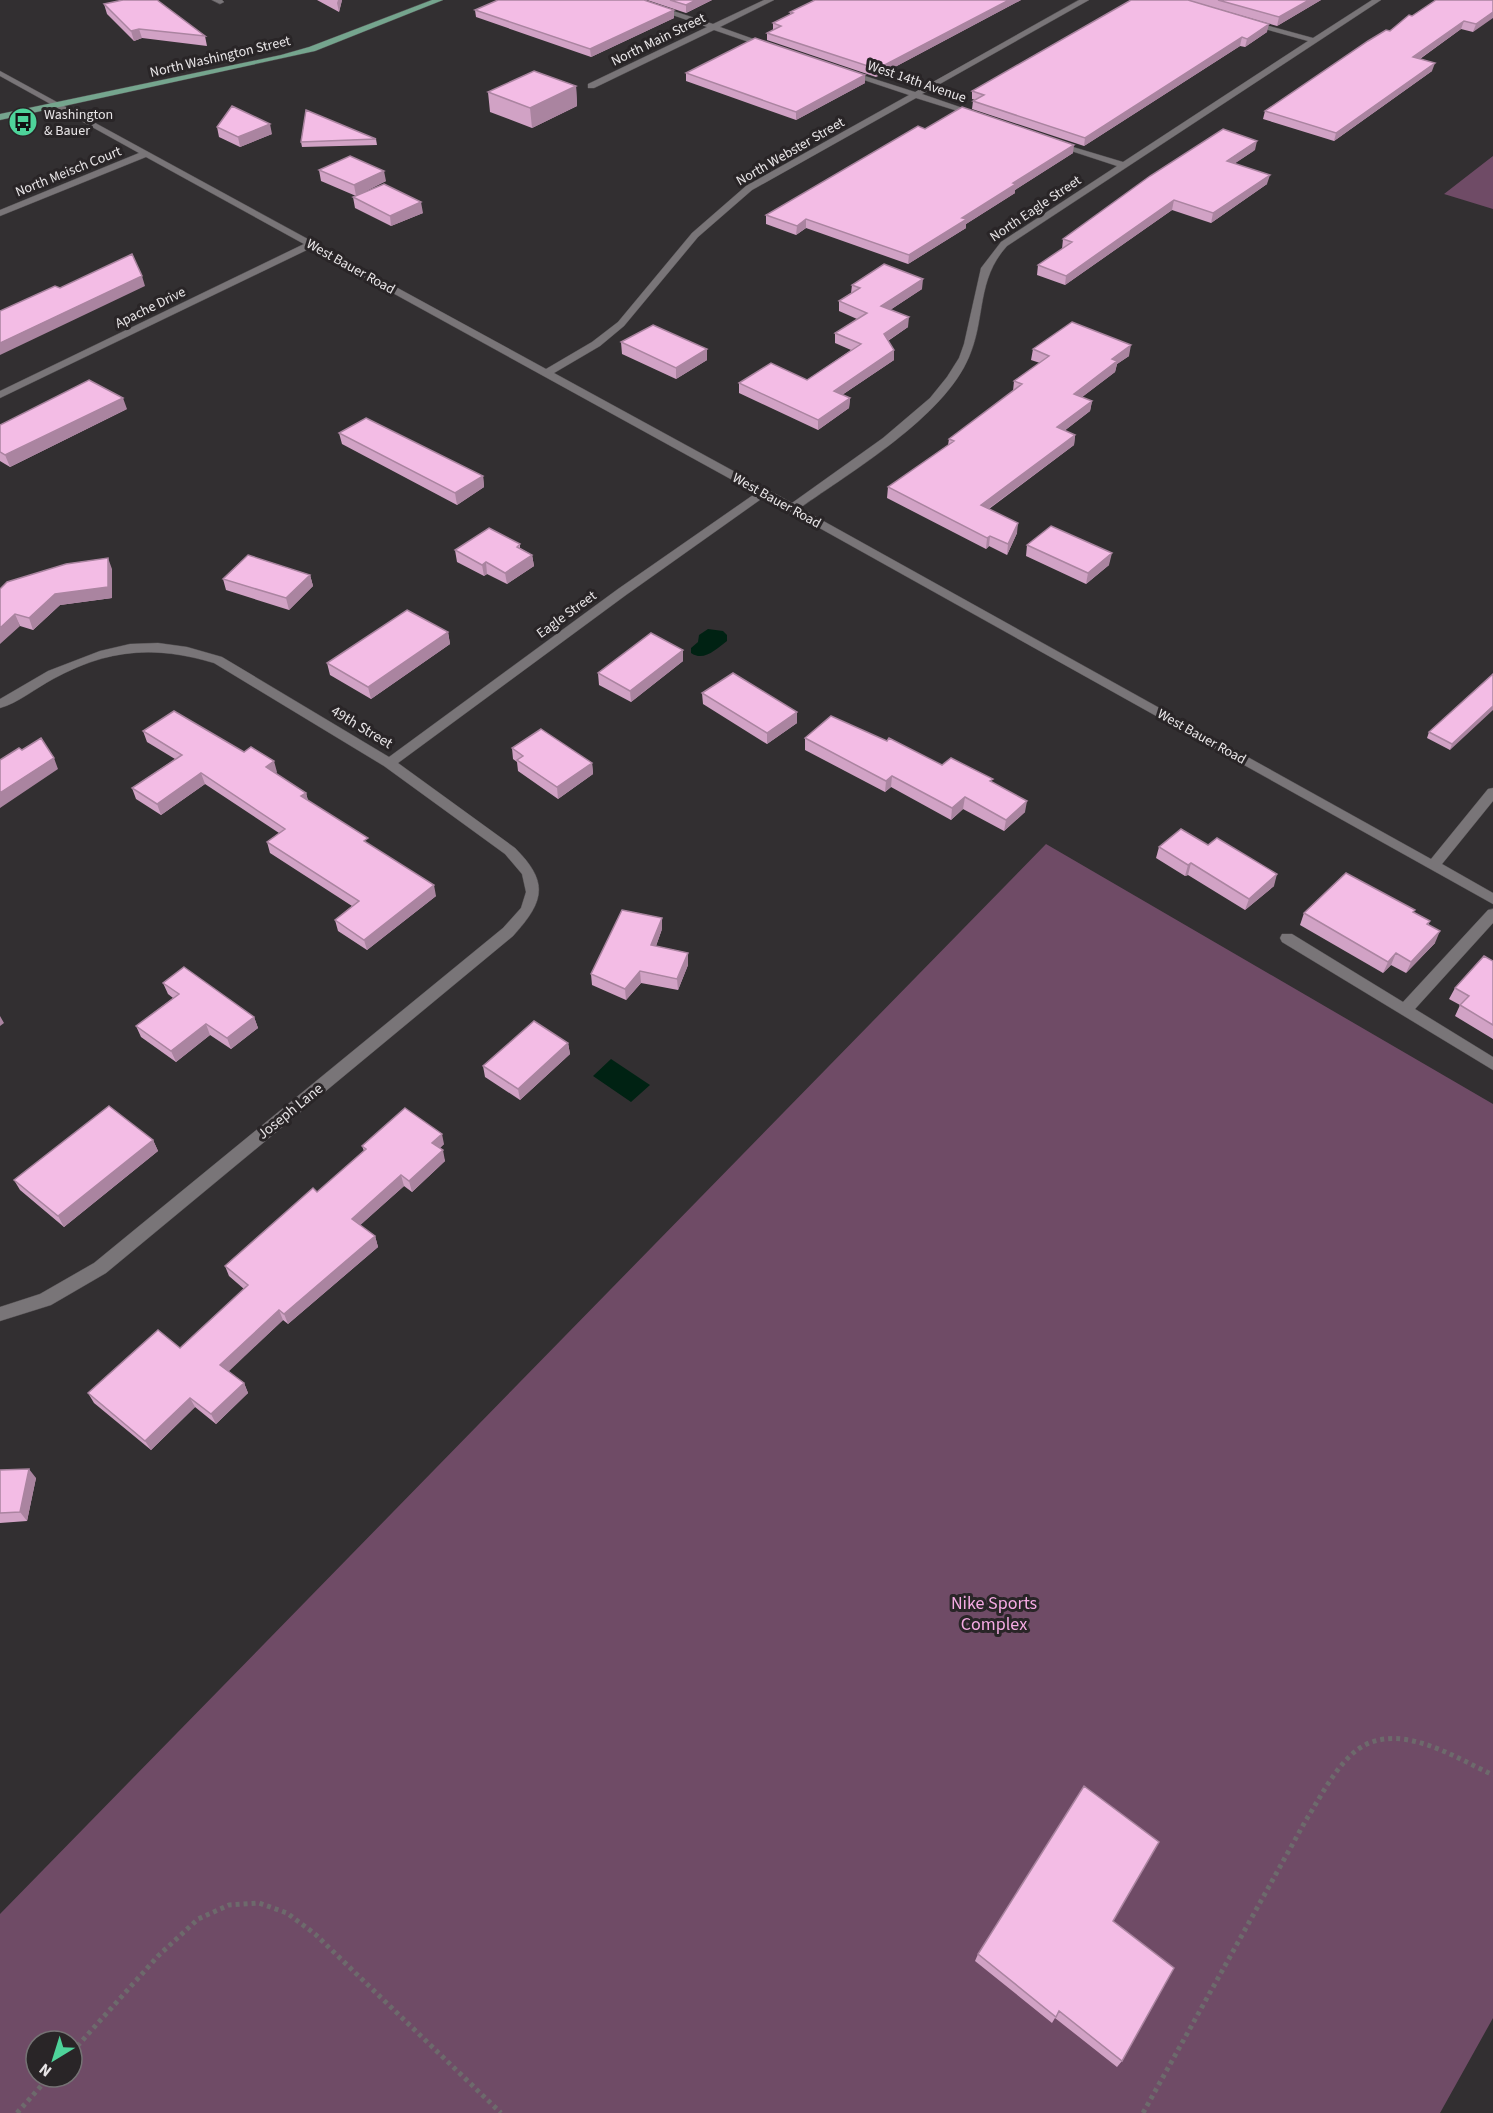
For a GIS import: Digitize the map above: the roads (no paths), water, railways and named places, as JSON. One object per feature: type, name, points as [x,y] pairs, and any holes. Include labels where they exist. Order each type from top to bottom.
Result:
[{"type":"main road","name":"North Washington Street","points":[[0,117],[270,60],[312,49],[439,0]]},
{"type":"street","points":[[633,0],[780,49]]},
{"type":"street","name":"North Main Street","points":[[591,86],[770,0]]},
{"type":"street","name":"North Webster Street","points":[[547,373],[596,344],[621,324],[695,235],[749,188],[1085,0]]},
{"type":"street","name":"North Eagle Street","points":[[792,508],[880,445],[925,408],[946,386],[966,351],[972,334],[978,295],[988,261],[993,253],[1123,165],[1377,0]]},
{"type":"street","points":[[1236,19],[1315,41]]},
{"type":"street","name":"West 14th Avenue","points":[[837,68],[992,121]]},
{"type":"street","name":"West Bauer Road","points":[[0,73],[792,508],[1493,899]]},
{"type":"street","points":[[1047,139],[1123,165]]},
{"type":"street","name":"North Meisch Court","points":[[0,213],[147,153]]},
{"type":"street","name":"Apache Drive","points":[[0,395],[311,244]]},
{"type":"street","name":"Eagle Street","points":[[389,763],[622,592],[763,493]]},
{"type":"street","name":"49th Street","points":[[0,704],[81,660],[103,653],[137,647],[190,650],[218,660],[389,763],[526,865],[534,879],[535,891]]},
{"type":"street","points":[[1433,866],[1491,796]]},
{"type":"street","name":"Joseph Lane","points":[[0,1314],[24,1308],[69,1288],[100,1268],[508,932],[530,906],[535,891]]},
{"type":"street","points":[[1405,1010],[1493,914]]},
{"type":"street","points":[[1287,938],[1493,1064]]},
{"type":"place","name":"Washington & Bauer","points":[[23,122]]},
{"type":"park label","name":"Nike Sports Complex","points":[[994,1613]]}]
